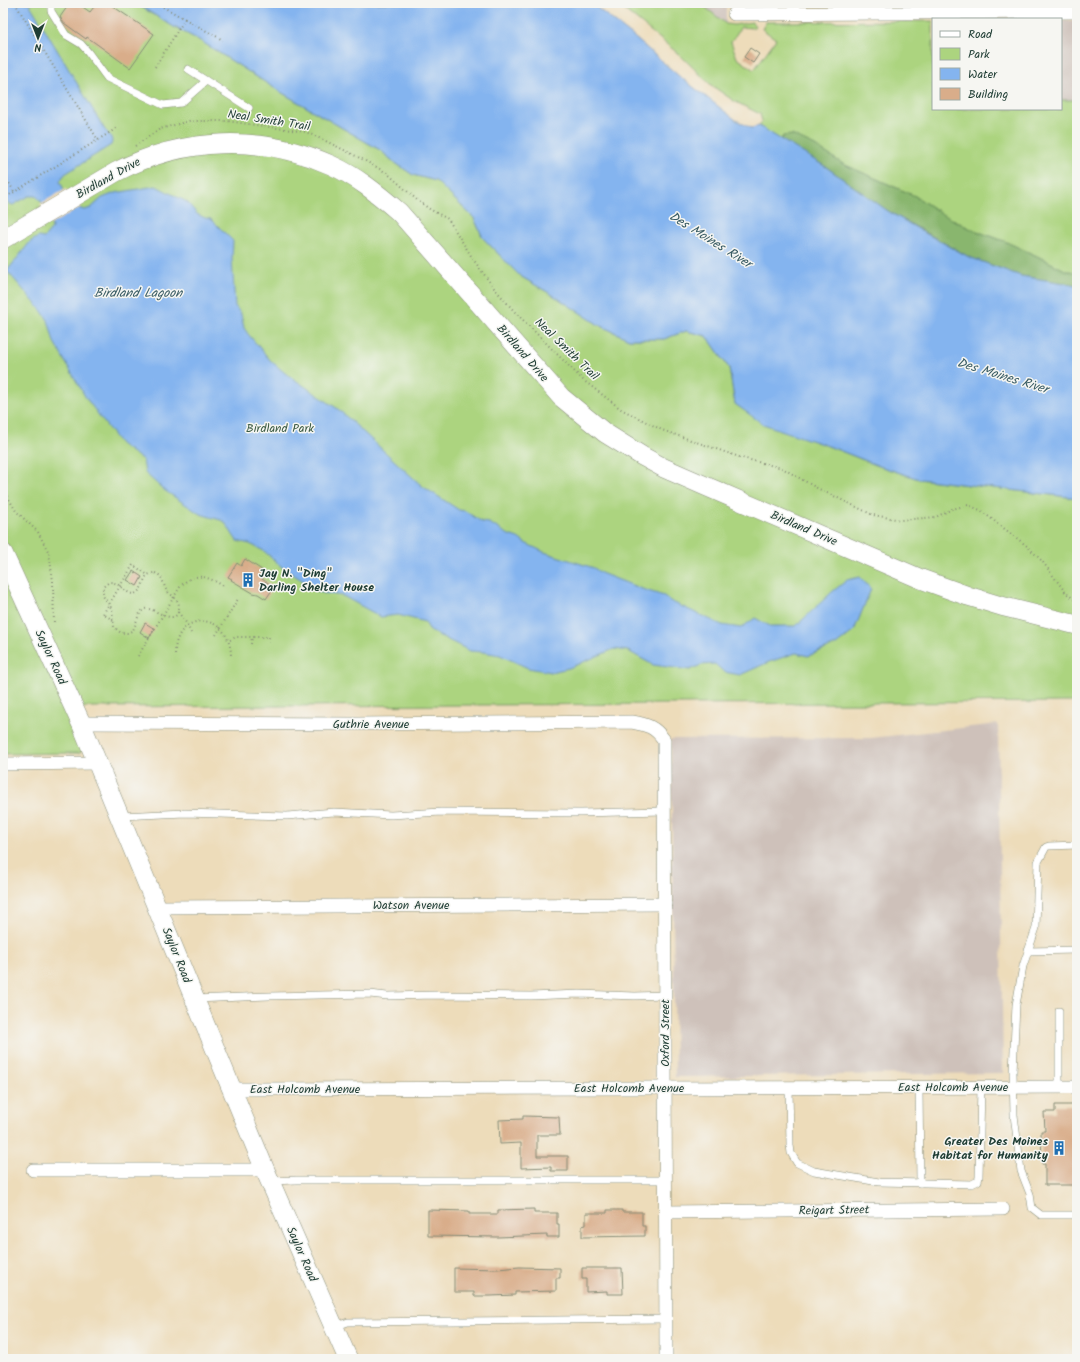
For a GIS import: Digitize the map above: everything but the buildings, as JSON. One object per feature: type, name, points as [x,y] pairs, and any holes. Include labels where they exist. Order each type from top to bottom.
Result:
[{"type":"street","points":[[734,14],[796,8],[956,16],[1048,8],[1077,12]]},
{"type":"street","name":"Birdland Drive","points":[[3,240],[116,172],[135,162],[158,153],[207,144],[244,144],[284,149],[309,156],[332,165],[356,179],[373,190],[399,212],[561,397],[590,422],[621,443],[664,468],[921,578],[968,596],[1001,606],[1077,624]]},
{"type":"street","name":"Saylor Road","points":[[3,553],[81,723],[268,1176],[348,1359]]},
{"type":"street","name":"Guthrie Avenue","points":[[81,723],[356,724],[632,722],[647,724],[658,732]]},
{"type":"street","name":"Oxford Street","points":[[658,732],[664,740],[666,1359]]},
{"type":"street","points":[[3,764],[98,763]]},
{"type":"street","name":"Watson Avenue","points":[[157,907],[665,904]]},
{"type":"street","name":"East Holcomb Avenue","points":[[232,1089],[1077,1087]]},
{"type":"street","points":[[33,1170],[268,1176]]},
{"type":"street","name":"Reigart Street","points":[[666,1212],[1003,1208]]},
{"type":"lane","points":[[51,3],[51,11],[66,35],[84,48],[107,78],[163,105],[181,103],[206,80]]},
{"type":"lane","points":[[188,69],[249,108]]},
{"type":"lane","points":[[119,816],[186,813],[287,816],[334,812],[391,814],[441,812],[581,813],[664,811]]},
{"type":"lane","points":[[1077,845],[1046,847],[1038,862],[1036,928],[1023,966],[1016,1005],[1019,1087],[1014,1115],[1022,1171],[1030,1194],[1032,1208],[1041,1215],[1077,1215]]},
{"type":"lane","points":[[1028,951],[1077,950]]},
{"type":"lane","points":[[195,999],[370,994],[387,996],[531,996],[579,994],[635,996],[665,995]]},
{"type":"lane","points":[[1059,1087],[1060,1011]]},
{"type":"lane","points":[[919,1087],[920,1183]]},
{"type":"lane","points":[[789,1088],[790,1145],[791,1153],[797,1163],[814,1171],[879,1182],[972,1184],[978,1181],[979,1177],[980,1087]]},
{"type":"lane","points":[[268,1176],[296,1180],[666,1180]]},
{"type":"lane","points":[[334,1327],[348,1322],[665,1319]]},
{"type":"path","points":[[15,3],[98,140]]},
{"type":"path","points":[[156,3],[223,40]]},
{"type":"path","points":[[156,67],[185,19]]},
{"type":"path","name":"Neal Smith Trail","points":[[131,148],[160,129],[189,121],[227,121],[306,132],[332,144],[387,174],[417,200],[431,210],[448,219],[473,259],[494,288],[515,312],[583,380],[621,408],[662,430],[742,458],[782,468],[815,487],[873,514],[901,520],[936,517],[952,509],[968,505],[980,510],[1027,546],[1042,561],[1066,593],[1077,601]]},
{"type":"path","points":[[3,199],[15,193],[117,128]]},
{"type":"path","points":[[3,173],[15,193]]},
{"type":"path","points":[[3,489],[16,511],[38,532],[49,553],[53,581],[54,625],[56,631]]},
{"type":"path","points":[[113,620],[103,614],[121,586],[132,565],[148,575]]},
{"type":"path","points":[[152,573],[158,574],[162,577],[166,590],[178,602],[178,612],[170,617],[162,616],[154,610],[145,610],[139,614],[131,632],[125,634],[121,633],[116,629],[112,609],[102,593],[103,587],[109,582],[117,583],[121,586],[127,592],[134,594],[141,589],[145,578],[148,575],[152,573]]},
{"type":"path","points":[[138,656],[182,584],[187,580],[197,576],[209,578],[225,587]]},
{"type":"path","points":[[216,635],[238,599]]},
{"type":"path","points":[[178,612],[188,626],[191,634]]},
{"type":"path","points":[[175,654],[177,638],[183,629],[203,621],[221,628],[229,640],[231,655]]},
{"type":"path","points":[[229,640],[236,637],[268,637],[268,644]]},
{"type":"path","points":[[251,644],[252,637]]},
{"type":"shaded area","points":[[700,3],[726,3],[726,24]]},
{"type":"shaded area","points":[[809,3],[1077,3],[1077,4],[814,5]]},
{"type":"shaded area","points":[[1077,20],[1077,100],[1062,100],[1062,21]]},
{"type":"shaded area","points":[[998,724],[1003,1073],[675,1077],[671,739],[871,738]]},
{"type":"green space","name":"Birdland Park","points":[[3,3],[135,3],[174,27],[199,40],[279,91],[380,150],[413,175],[436,181],[474,218],[483,238],[520,276],[599,325],[629,339],[664,339],[686,331],[707,336],[729,368],[735,404],[828,446],[879,466],[919,479],[1077,498],[1077,702],[86,707],[76,711],[84,749],[80,753],[3,754]]},
{"type":"green space","points":[[616,3],[700,3],[726,24],[734,25],[752,22],[755,26],[753,28],[741,27],[731,42],[737,58],[754,70],[776,39],[762,29],[766,22],[932,21],[932,110],[1062,110],[1062,100],[1077,100],[1077,272],[1067,271],[1004,241],[973,230],[942,214],[915,196],[843,164],[815,146],[792,136],[783,136],[781,140],[759,126],[762,121],[760,114],[734,101],[711,85],[680,55]]},
{"type":"green space","points":[[792,135],[815,146],[843,164],[915,196],[942,214],[973,230],[1004,241],[1067,271],[1077,272],[1077,285],[1021,276],[969,257],[888,211],[826,167],[781,140],[783,136]]},
{"type":"water","name":"Birdland Lagoon","points":[[3,3],[29,3],[111,139],[111,145],[65,174],[60,181],[63,188],[79,208],[84,210],[91,208],[102,198],[115,193],[156,186],[187,202],[197,214],[211,219],[233,241],[232,259],[235,306],[241,314],[244,328],[248,334],[271,361],[285,373],[338,409],[422,486],[459,510],[465,511],[482,522],[489,523],[509,535],[518,538],[544,552],[594,568],[601,573],[664,596],[670,601],[722,625],[741,628],[755,618],[770,626],[796,626],[847,580],[860,577],[871,589],[854,631],[836,645],[808,656],[796,653],[769,662],[740,675],[724,672],[715,664],[701,665],[690,670],[653,665],[628,651],[614,649],[569,668],[551,672],[528,668],[500,655],[470,651],[430,631],[425,622],[398,615],[381,617],[343,596],[323,593],[312,589],[305,582],[283,568],[264,551],[250,544],[237,541],[224,521],[200,514],[164,490],[145,473],[143,460],[120,444],[86,398],[54,342],[48,320],[7,271],[30,242],[38,237],[44,238],[52,229],[47,211],[36,196],[29,196],[13,205],[3,197]]},
{"type":"water","name":"Des Moines River","points":[[135,3],[591,3],[634,37],[679,76],[736,120],[751,128],[759,126],[826,167],[888,211],[925,233],[969,257],[1021,276],[1077,285],[1077,498],[919,479],[763,424],[735,404],[729,368],[707,336],[686,331],[664,339],[629,339],[599,325],[520,276],[483,238],[474,218],[436,181],[413,175],[380,150],[279,91],[199,40],[174,27]]},
{"type":"pier","points":[[66,189],[81,207],[50,225],[40,204]]},
{"type":"place","name":"Jay N. \"Ding\" Darling Shelter House","points":[[248,580]]},
{"type":"place","name":"Greater Des Moines Habitat for Humanity","points":[[1059,1148]]}]
